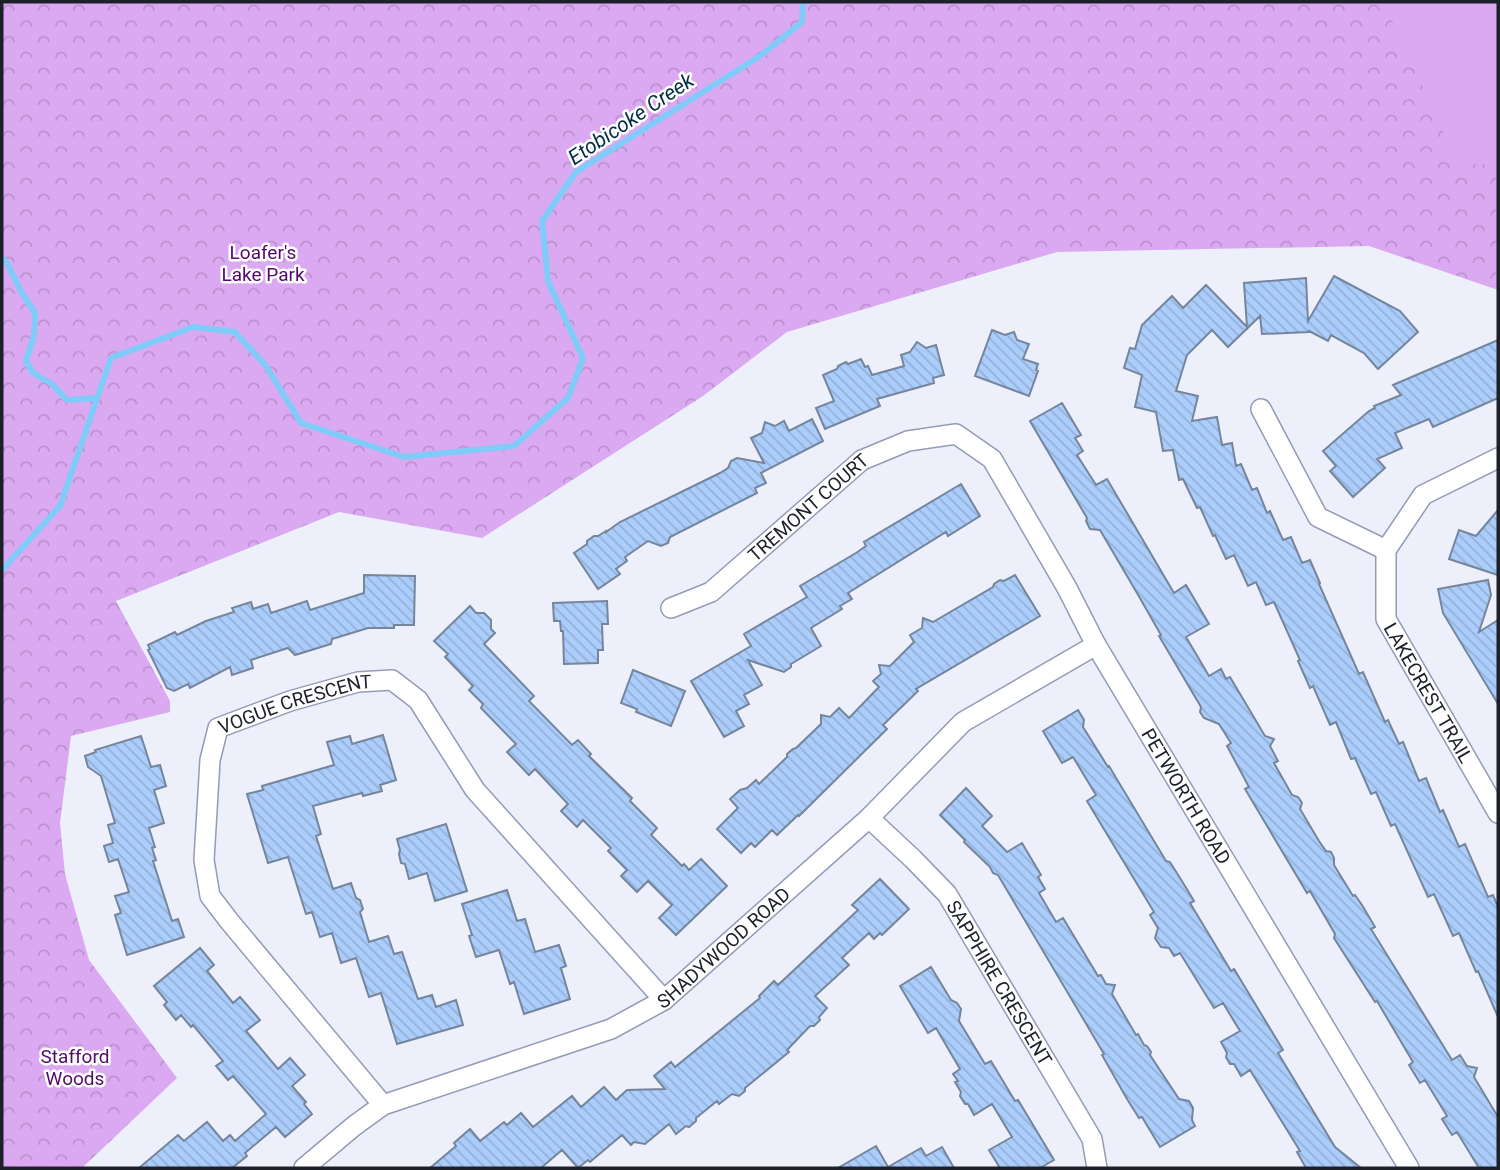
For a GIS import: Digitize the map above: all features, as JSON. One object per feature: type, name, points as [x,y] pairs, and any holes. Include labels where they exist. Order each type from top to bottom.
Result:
[{"type":"street","points":[[1261,409],[1318,517],[1386,550],[1423,495],[1498,458]]},
{"type":"street","name":"TREMONT COURT","points":[[671,608],[711,592],[862,460],[908,441],[956,434]]},
{"type":"street","name":"PETWORTH ROAD","points":[[956,434],[992,459],[1067,588],[1096,645],[1409,1168]]},
{"type":"street","name":"LAKECREST TRAIL","points":[[1386,550],[1386,619],[1498,813]]},
{"type":"street","name":"SHADYWOOD ROAD","points":[[304,1168],[383,1105],[611,1029],[664,1000],[869,818],[963,722],[1096,645]]},
{"type":"street","name":"VOGUE CRESCENT","points":[[383,1105],[209,896],[204,860],[210,760],[218,728],[290,701],[358,682],[392,680],[418,700],[475,790],[664,1000]]},
{"type":"street","name":"SAPPHIRE CRESCENT","points":[[869,818],[947,894],[1092,1139],[1097,1168]]},
{"type":"green space","name":"Loafer's Lake Park","points":[[2,2],[1498,2],[1498,290],[1369,246],[1057,252],[787,332],[703,396],[482,538],[339,512],[116,601],[170,701],[170,712],[71,736],[60,823],[65,874],[89,960],[177,1078],[82,1168],[2,1168]]},
{"type":"green space","points":[[1384,2],[1498,2],[1498,154],[1481,166],[1455,157]]},
{"type":"building","points":[[1334,276],[1400,311],[1418,332],[1378,369],[1364,353],[1331,335],[1328,341],[1309,331],[1262,334],[1260,316],[1228,347],[1212,330],[1187,355],[1176,391],[1198,396],[1192,421],[1217,417],[1222,445],[1232,443],[1236,466],[1241,464],[1252,490],[1257,488],[1267,513],[1270,511],[1283,540],[1291,537],[1302,563],[1310,560],[1359,674],[1363,672],[1385,722],[1388,720],[1399,744],[1403,742],[1419,781],[1426,778],[1459,847],[1465,844],[1488,897],[1493,895],[1498,907],[1498,1017],[1459,933],[1453,936],[1434,894],[1428,897],[1395,824],[1391,826],[1376,792],[1371,794],[1355,758],[1351,759],[1336,722],[1330,725],[1313,686],[1310,688],[1274,602],[1266,605],[1256,582],[1248,586],[1234,555],[1226,559],[1200,507],[1197,508],[1183,479],[1179,480],[1173,450],[1163,451],[1156,412],[1135,407],[1142,375],[1124,368],[1130,348],[1135,349],[1142,325],[1172,296],[1183,308],[1206,285],[1247,327],[1244,283],[1306,278],[1308,321]]},
{"type":"building","points":[[992,330],[1005,335],[1014,332],[1017,340],[1029,344],[1023,359],[1038,364],[1038,371],[1029,396],[975,376]]},
{"type":"building","points":[[1498,340],[1498,398],[1433,427],[1429,419],[1395,433],[1402,448],[1377,459],[1385,468],[1353,497],[1330,471],[1336,466],[1323,451],[1375,408],[1374,406],[1401,395],[1393,385]]},
{"type":"building","points":[[917,342],[926,348],[936,345],[944,375],[933,378],[934,383],[877,399],[880,406],[825,429],[816,408],[834,401],[823,375],[846,362],[848,364],[861,359],[872,375],[904,366],[901,355],[910,352]]},
{"type":"building","points":[[1062,403],[1081,435],[1075,438],[1083,451],[1077,455],[1096,485],[1107,479],[1174,593],[1186,585],[1209,624],[1186,637],[1209,676],[1221,669],[1226,679],[1230,677],[1265,736],[1274,739],[1270,746],[1278,761],[1274,763],[1292,795],[1298,797],[1302,803],[1300,809],[1326,851],[1331,852],[1334,865],[1375,927],[1371,929],[1452,1060],[1460,1055],[1467,1066],[1477,1068],[1474,1077],[1498,1117],[1498,1168],[1479,1168],[1457,1132],[1452,1135],[1442,1119],[1447,1116],[1425,1080],[1420,1083],[1409,1065],[1413,1062],[1377,1001],[1375,1002],[1334,938],[1335,934],[1310,891],[1307,893],[1245,789],[1249,787],[1227,746],[1231,743],[1219,724],[1204,718],[1200,712],[1201,707],[1100,530],[1090,529],[1087,518],[1030,421]]},
{"type":"building","points":[[812,419],[823,441],[761,473],[766,483],[755,488],[757,493],[670,537],[668,543],[661,546],[648,541],[625,557],[627,561],[616,569],[620,574],[598,589],[574,553],[587,544],[587,541],[720,473],[737,458],[764,463],[751,438],[762,433],[765,422],[775,426],[784,421],[789,431]]},
{"type":"building","points":[[961,484],[980,516],[948,536],[946,532],[848,593],[852,599],[840,606],[842,609],[811,628],[821,646],[791,664],[784,672],[748,660],[762,685],[744,695],[749,704],[736,711],[744,726],[724,737],[691,681],[751,646],[744,634],[807,597],[800,586],[856,553],[866,546],[864,542]]},
{"type":"building","points":[[1498,510],[1498,575],[1449,559],[1459,530],[1476,536]]},
{"type":"building","points":[[364,575],[415,576],[414,625],[368,628],[332,639],[331,644],[295,655],[288,648],[251,660],[253,668],[232,675],[230,667],[190,688],[188,684],[174,691],[167,688],[148,650],[148,645],[175,632],[177,635],[206,621],[234,612],[232,608],[251,602],[253,609],[268,604],[271,613],[307,601],[310,610],[364,593]]},
{"type":"building","points":[[1015,575],[1040,616],[916,689],[918,691],[883,725],[887,729],[777,835],[772,830],[755,847],[751,843],[741,853],[717,829],[738,808],[730,799],[756,780],[759,784],[821,724],[821,715],[830,717],[839,708],[849,718],[879,687],[873,681],[881,674],[879,665],[890,666],[914,642],[910,635],[922,628],[923,618],[933,622],[993,587],[1000,580],[1004,581]]},
{"type":"building","points":[[1488,580],[1491,595],[1479,632],[1498,620],[1498,704],[1443,613],[1438,589]]},
{"type":"building","points":[[607,601],[608,624],[602,624],[603,650],[598,650],[598,663],[564,664],[563,631],[560,621],[554,621],[553,603]]},
{"type":"building","points":[[470,606],[476,613],[484,613],[491,620],[491,629],[495,633],[484,644],[534,696],[529,701],[572,745],[578,740],[591,754],[589,756],[632,798],[630,801],[657,828],[651,835],[682,866],[684,864],[689,870],[701,859],[727,886],[676,935],[659,918],[672,905],[648,881],[637,892],[621,876],[627,870],[608,851],[611,848],[583,820],[577,827],[561,811],[568,804],[535,769],[529,775],[507,752],[516,744],[481,708],[483,704],[469,690],[473,686],[445,657],[448,654],[434,641]]},
{"type":"building","points":[[633,670],[685,691],[671,726],[621,703]]},
{"type":"building","points":[[1078,710],[1084,720],[1083,727],[1166,861],[1170,862],[1185,886],[1194,901],[1190,903],[1283,1050],[1278,1053],[1335,1147],[1361,1168],[1306,1168],[1297,1152],[1300,1151],[1250,1070],[1241,1076],[1234,1064],[1230,1064],[1221,1042],[1240,1031],[1223,1003],[1214,1008],[1180,953],[1174,956],[1169,948],[1161,947],[1155,938],[1158,928],[1150,915],[1154,912],[1087,801],[1096,795],[1073,757],[1062,763],[1043,731]]},
{"type":"building","points":[[383,735],[396,780],[380,785],[382,791],[363,796],[362,793],[313,806],[321,834],[316,836],[333,889],[351,883],[363,909],[360,912],[369,942],[388,936],[394,954],[402,952],[418,999],[432,995],[436,1007],[456,1000],[463,1025],[397,1044],[381,993],[369,997],[356,958],[341,963],[332,933],[320,937],[312,912],[306,914],[288,857],[268,863],[247,794],[263,790],[262,786],[334,765],[327,742],[350,736],[352,744]]},
{"type":"building","points":[[141,736],[151,767],[160,765],[166,786],[154,790],[164,823],[149,828],[155,847],[152,848],[156,860],[153,861],[172,921],[178,919],[184,937],[127,955],[115,915],[121,913],[115,896],[129,892],[118,859],[109,862],[104,846],[113,843],[108,825],[115,823],[101,776],[88,767],[85,756],[96,752],[95,750]]},
{"type":"building","points":[[966,788],[992,816],[982,826],[1007,852],[1022,843],[1041,875],[1038,877],[1045,889],[1039,893],[1056,922],[1063,918],[1098,976],[1101,975],[1106,984],[1115,985],[1112,994],[1136,1035],[1138,1034],[1147,1046],[1179,1099],[1189,1101],[1193,1108],[1192,1120],[1195,1126],[1160,1147],[1142,1117],[1139,1118],[998,875],[993,873],[940,815]]},
{"type":"building","points":[[446,824],[467,891],[435,901],[427,873],[409,879],[405,864],[401,863],[397,839]]},
{"type":"building","points":[[880,879],[909,909],[882,935],[880,933],[874,939],[869,933],[842,958],[849,965],[815,996],[827,1008],[819,1017],[820,1020],[810,1026],[787,1050],[789,1052],[739,1096],[732,1094],[719,1104],[717,1101],[689,1127],[686,1126],[676,1134],[669,1124],[645,1144],[634,1142],[631,1145],[622,1135],[590,1162],[588,1160],[578,1168],[562,1150],[541,1168],[430,1168],[456,1146],[454,1143],[470,1129],[480,1141],[504,1122],[507,1125],[521,1113],[533,1127],[572,1096],[581,1107],[604,1087],[616,1100],[627,1090],[665,1089],[654,1076],[671,1062],[675,1067],[760,998],[774,981],[778,985],[858,910],[852,905]]},
{"type":"building","points":[[507,890],[517,921],[525,919],[535,952],[559,945],[566,966],[561,968],[570,999],[524,1014],[514,982],[510,984],[499,950],[476,957],[462,904]]},
{"type":"building","points":[[200,948],[214,965],[207,971],[233,1003],[240,997],[260,1020],[246,1031],[278,1069],[290,1058],[305,1075],[292,1086],[312,1114],[285,1137],[276,1127],[245,1153],[247,1156],[232,1168],[139,1168],[178,1135],[184,1141],[207,1122],[223,1141],[230,1135],[235,1141],[266,1114],[233,1076],[228,1080],[216,1066],[223,1061],[193,1025],[191,1027],[181,1015],[176,1020],[164,1005],[167,1002],[154,986]]},
{"type":"building","points":[[931,967],[951,1000],[961,1009],[959,1021],[985,1064],[991,1061],[1054,1160],[1040,1168],[1000,1168],[989,1150],[1012,1137],[992,1104],[974,1115],[968,1104],[965,1104],[953,1074],[960,1069],[936,1028],[928,1033],[900,986]]},
{"type":"building","points":[[876,1146],[888,1167],[921,1148],[926,1156],[942,1147],[954,1168],[838,1168]]},
{"type":"waterway","name":"Etobicoke Creek","points":[[2,570],[60,506],[111,358],[193,327],[235,332],[266,366],[301,423],[404,457],[514,446],[568,398],[583,358],[548,281],[542,221],[576,172],[760,56],[802,22],[803,2]]},
{"type":"waterway","points":[[2,258],[35,313],[34,336],[26,361],[33,373],[52,384],[67,400],[97,398]]},
{"type":"park label","name":"Stafford Woods","points":[[75,1067]]}]
